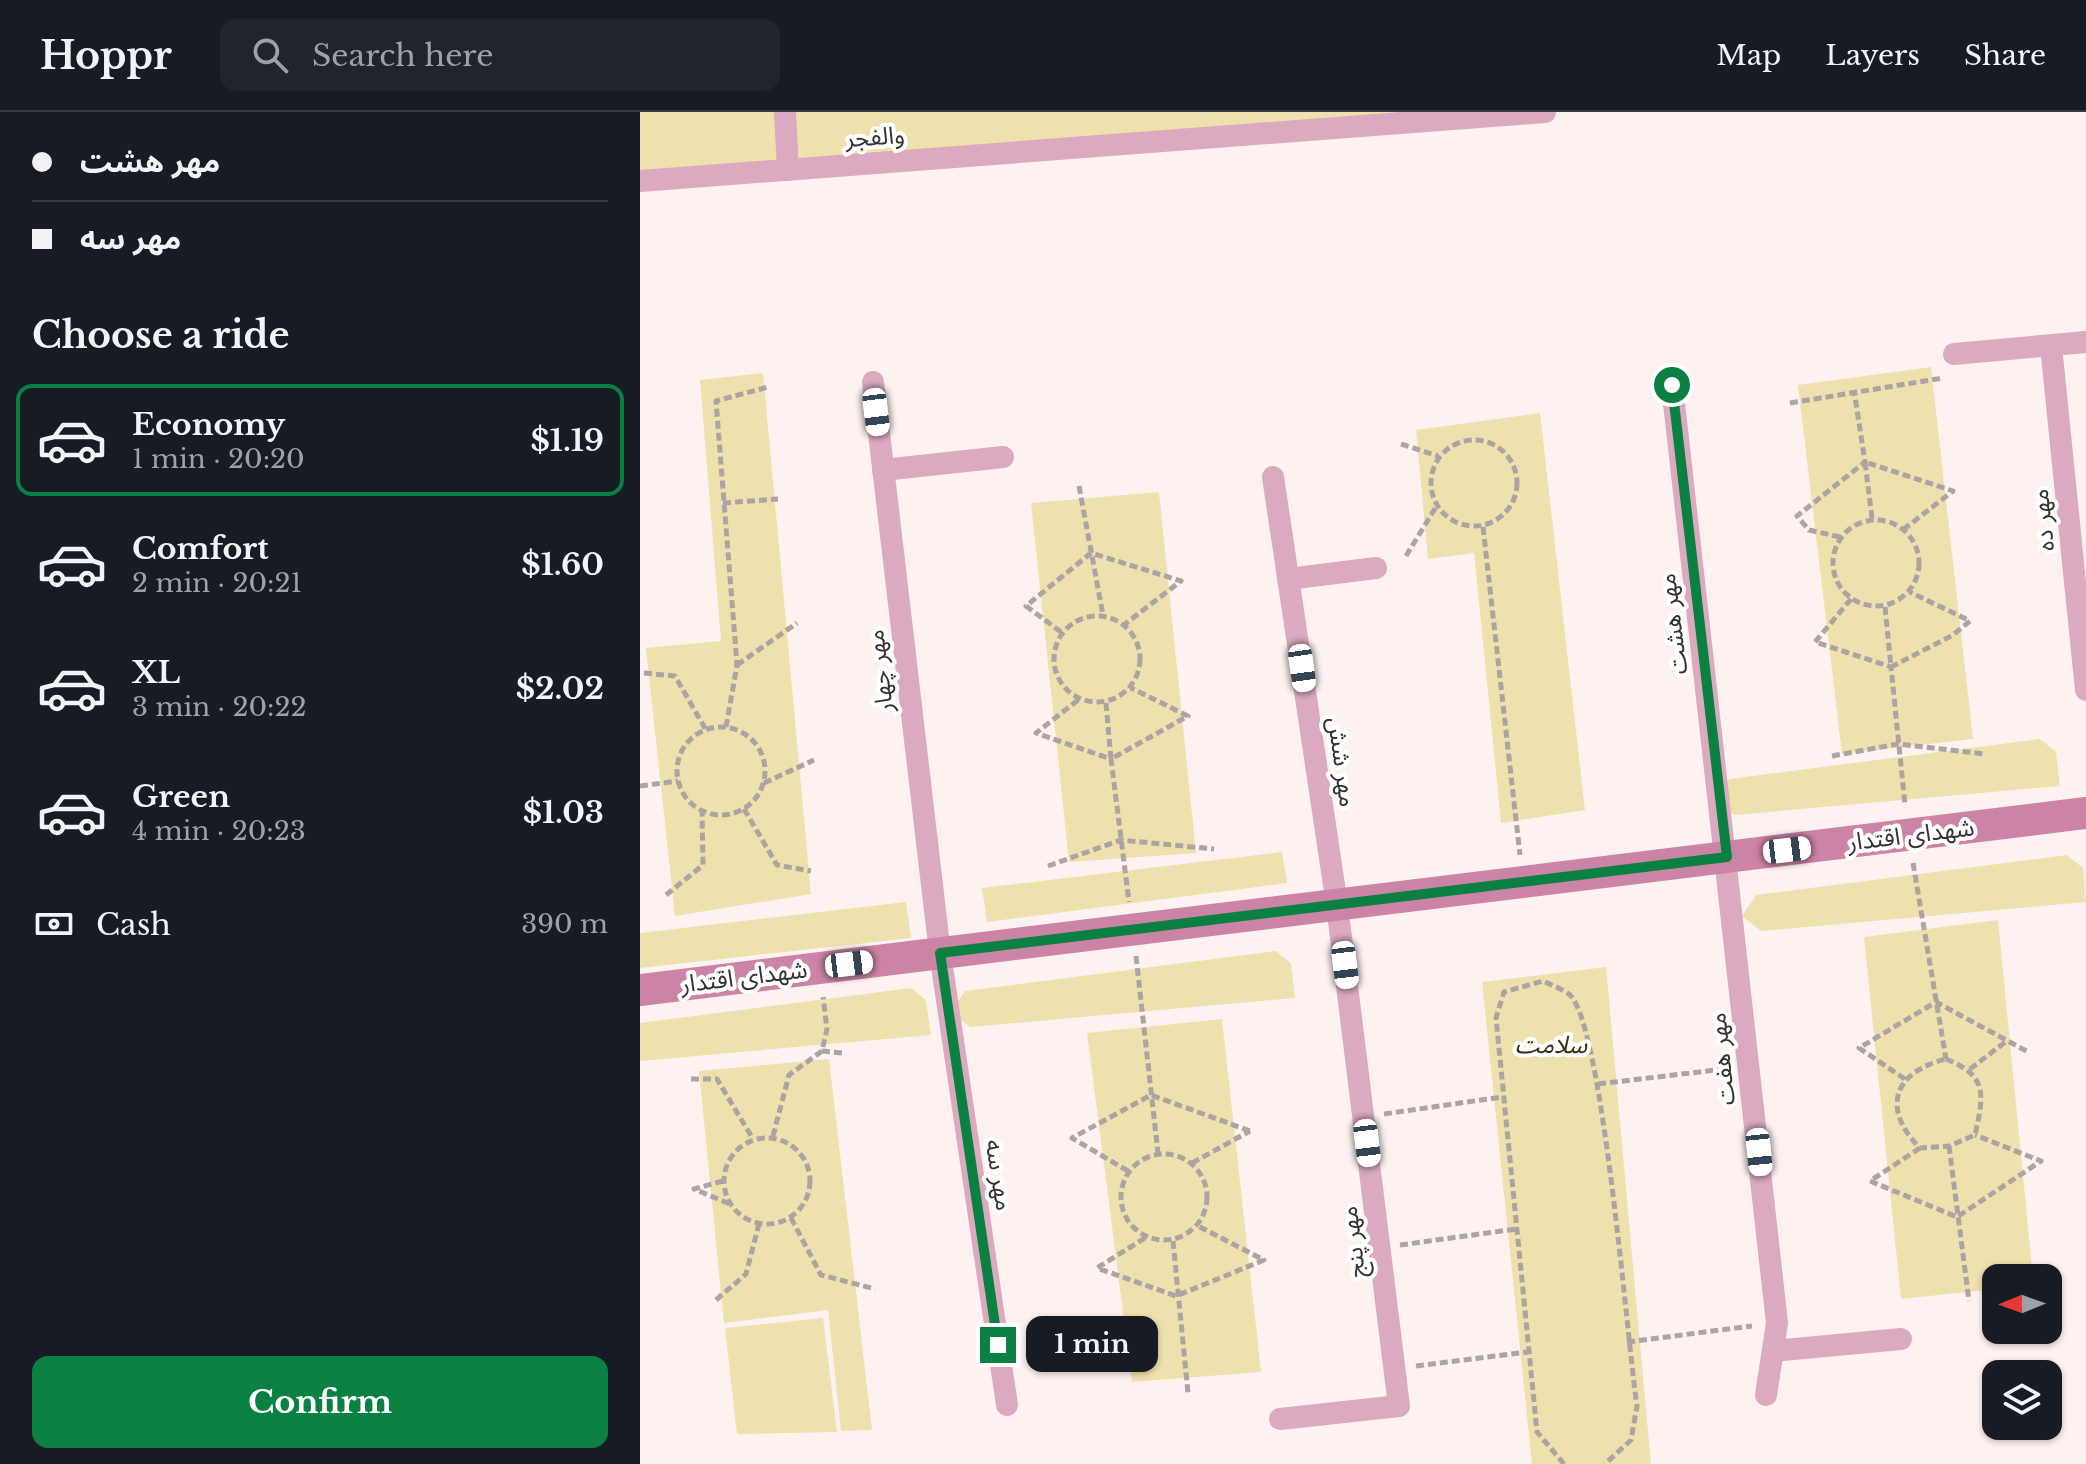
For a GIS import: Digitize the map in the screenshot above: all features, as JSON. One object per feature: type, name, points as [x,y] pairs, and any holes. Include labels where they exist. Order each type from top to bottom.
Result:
[{"type":"street","points":[[785,112],[788,170]]},
{"type":"street","name":"والفجر","points":[[640,181],[1348,120],[1545,112]]},
{"type":"street","points":[[1954,354],[2086,342]]},
{"type":"street","name":"مهر ده","points":[[2051,346],[2086,690]]},
{"type":"street","name":"مهر چهار","points":[[873,382],[940,953]]},
{"type":"street","name":"مهر هشت","points":[[1672,385],[1727,857]]},
{"type":"street","points":[[883,470],[1003,457]]},
{"type":"street","name":"مهر شش","points":[[1273,477],[1337,905]]},
{"type":"street","points":[[1288,579],[1376,568]]},
{"type":"street","name":"شهدای اقتدار","points":[[640,990],[2086,813]]},
{"type":"street","name":"مهر هفت","points":[[1727,857],[1777,1323],[1766,1395]]},
{"type":"street","name":"مهر پنج","points":[[1280,1419],[1399,1406],[1337,905]]},
{"type":"street","name":"مهر سه","points":[[940,953],[1007,1405]]},
{"type":"street","points":[[1773,1351],[1901,1339]]},
{"type":"path","points":[[1790,403],[1854,390],[1943,378]]},
{"type":"path","points":[[726,727],[737,665],[716,401],[768,387]]},
{"type":"path","points":[[1854,390],[1872,519]]},
{"type":"path","points":[[1481,439],[1503,450],[1516,470],[1517,494],[1504,515],[1483,527],[1456,524],[1436,507],[1429,481],[1438,456],[1457,441],[1481,439]]},
{"type":"path","points":[[1401,444],[1438,456]]},
{"type":"path","points":[[1865,462],[1953,491],[1904,529]]},
{"type":"path","points":[[1840,537],[1809,530],[1797,516],[1865,462]]},
{"type":"path","points":[[1079,486],[1103,615]]},
{"type":"path","points":[[723,503],[778,499]]},
{"type":"path","points":[[1406,556],[1436,507]]},
{"type":"path","points":[[1872,519],[1889,521],[1904,529],[1918,548],[1920,571],[1910,592],[1885,607],[1867,606],[1851,599],[1836,581],[1832,559],[1840,537],[1854,525],[1872,519]]},
{"type":"path","points":[[1483,527],[1524,882]]},
{"type":"path","points":[[1091,553],[1181,581],[1125,624]]},
{"type":"path","points":[[1061,632],[1026,606],[1091,553]]},
{"type":"path","points":[[1851,599],[1815,642],[1891,667],[1953,635],[1970,621],[1910,592]]},
{"type":"path","points":[[1885,607],[1909,835],[1946,1059]]},
{"type":"path","points":[[1103,615],[1125,624],[1139,643],[1141,666],[1131,688],[1106,703],[1078,700],[1059,682],[1053,657],[1061,632],[1080,618],[1103,615]]},
{"type":"path","points":[[737,665],[797,623]]},
{"type":"path","points":[[644,673],[675,676],[706,730]]},
{"type":"path","points":[[1078,700],[1036,733],[1111,759],[1188,716],[1131,688]]},
{"type":"path","points":[[1106,703],[1158,1153]]},
{"type":"path","points":[[726,727],[741,732],[761,753],[765,768],[763,783],[744,809],[717,816],[702,812],[691,804],[678,781],[679,756],[695,736],[706,730],[726,727]]},
{"type":"path","points":[[1832,756],[1898,744],[1985,754]]},
{"type":"path","points":[[763,783],[814,760]]},
{"type":"path","points":[[640,786],[678,781]]},
{"type":"path","points":[[744,809],[777,865],[811,871]]},
{"type":"path","points":[[666,895],[703,865],[702,812]]},
{"type":"path","points":[[1048,866],[1121,840],[1214,849]]},
{"type":"path","points":[[773,1136],[789,1075],[822,1051],[827,1029],[819,968]]},
{"type":"path","points":[[1564,1464],[1537,1432],[1496,1018],[1504,992],[1543,981],[1571,996],[1587,1028],[1598,1084],[1637,1406],[1631,1440],[1605,1464]]},
{"type":"path","points":[[1936,1002],[2030,1053]]},
{"type":"path","points":[[1905,1079],[1859,1048],[1936,1002]]},
{"type":"path","points":[[1970,1069],[2008,1040]]},
{"type":"path","points":[[822,1051],[843,1053]]},
{"type":"path","points":[[1920,1148],[1902,1130],[1896,1106],[1905,1079],[1925,1064],[1946,1059],[1970,1069],[1980,1086],[1975,1135]]},
{"type":"path","points":[[1598,1084],[1749,1066]]},
{"type":"path","points":[[691,1079],[717,1079],[753,1139]]},
{"type":"path","points":[[1128,1171],[1072,1138],[1151,1095],[1250,1131],[1192,1163]]},
{"type":"path","points":[[1364,1117],[1502,1097]]},
{"type":"path","points":[[1975,1135],[2041,1161],[1957,1217],[1870,1181],[1920,1148],[1949,1146],[1975,1135]]},
{"type":"path","points":[[723,1181],[694,1189],[730,1204],[743,1217],[759,1224],[775,1224],[791,1218],[806,1202],[811,1182],[807,1161],[793,1144],[773,1136],[753,1139],[731,1155],[723,1181],[730,1204]]},
{"type":"path","points":[[1949,1146],[1969,1301]]},
{"type":"path","points":[[1158,1153],[1176,1154],[1192,1163],[1206,1182],[1208,1205],[1198,1226],[1173,1241],[1145,1238],[1126,1220],[1120,1195],[1128,1171],[1141,1159],[1158,1153]]},
{"type":"path","points":[[791,1218],[821,1275],[875,1289]]},
{"type":"path","points":[[716,1300],[746,1274],[759,1224]]},
{"type":"path","points":[[1145,1238],[1097,1268],[1176,1296],[1264,1260],[1198,1226]]},
{"type":"path","points":[[1379,1248],[1516,1229]]},
{"type":"path","points":[[1173,1241],[1176,1296],[1188,1393]]},
{"type":"path","points":[[1627,1342],[1777,1323]]},
{"type":"path","points":[[1395,1369],[1528,1352]]},
{"type":"green space","points":[[640,112],[1517,112],[640,181]]},
{"type":"green space","points":[[1931,367],[1973,739],[1842,754],[1798,385]]},
{"type":"green space","points":[[763,373],[811,894],[675,916],[646,648],[721,641],[700,380]]},
{"type":"green space","points":[[1540,413],[1585,810],[1501,823],[1474,553],[1428,559],[1416,430]]},
{"type":"green space","points":[[1159,492],[1196,853],[1069,862],[1031,503]]},
{"type":"green space","points":[[2040,739],[2056,752],[2060,786],[1734,815],[1715,800],[1729,779]]},
{"type":"green space","points":[[1282,852],[1287,883],[987,922],[982,888]]},
{"type":"green space","points":[[2067,855],[2083,868],[2086,902],[1761,931],[1742,916],[1756,895]]},
{"type":"green space","points":[[906,902],[911,938],[640,968],[640,933]]},
{"type":"green space","points":[[1998,920],[2032,1264],[1982,1264],[1982,1290],[1901,1299],[1864,937]]},
{"type":"green space","points":[[1276,951],[1291,964],[1295,998],[970,1027],[950,1012],[965,991]]},
{"type":"green space","name":"سلامت","points":[[1606,967],[1651,1464],[1532,1464],[1482,982]]},
{"type":"green space","points":[[911,988],[926,1000],[931,1035],[640,1061],[640,1023]]},
{"type":"green space","points":[[1222,1019],[1261,1372],[1132,1382],[1087,1033]]},
{"type":"green space","points":[[829,1059],[872,1430],[841,1431],[828,1310],[724,1323],[699,1071]]},
{"type":"green space","points":[[823,1318],[837,1432],[737,1434],[725,1328]]},
{"type":"route","points":[[998,1345],[940,953],[1727,857],[1672,385]]}]
